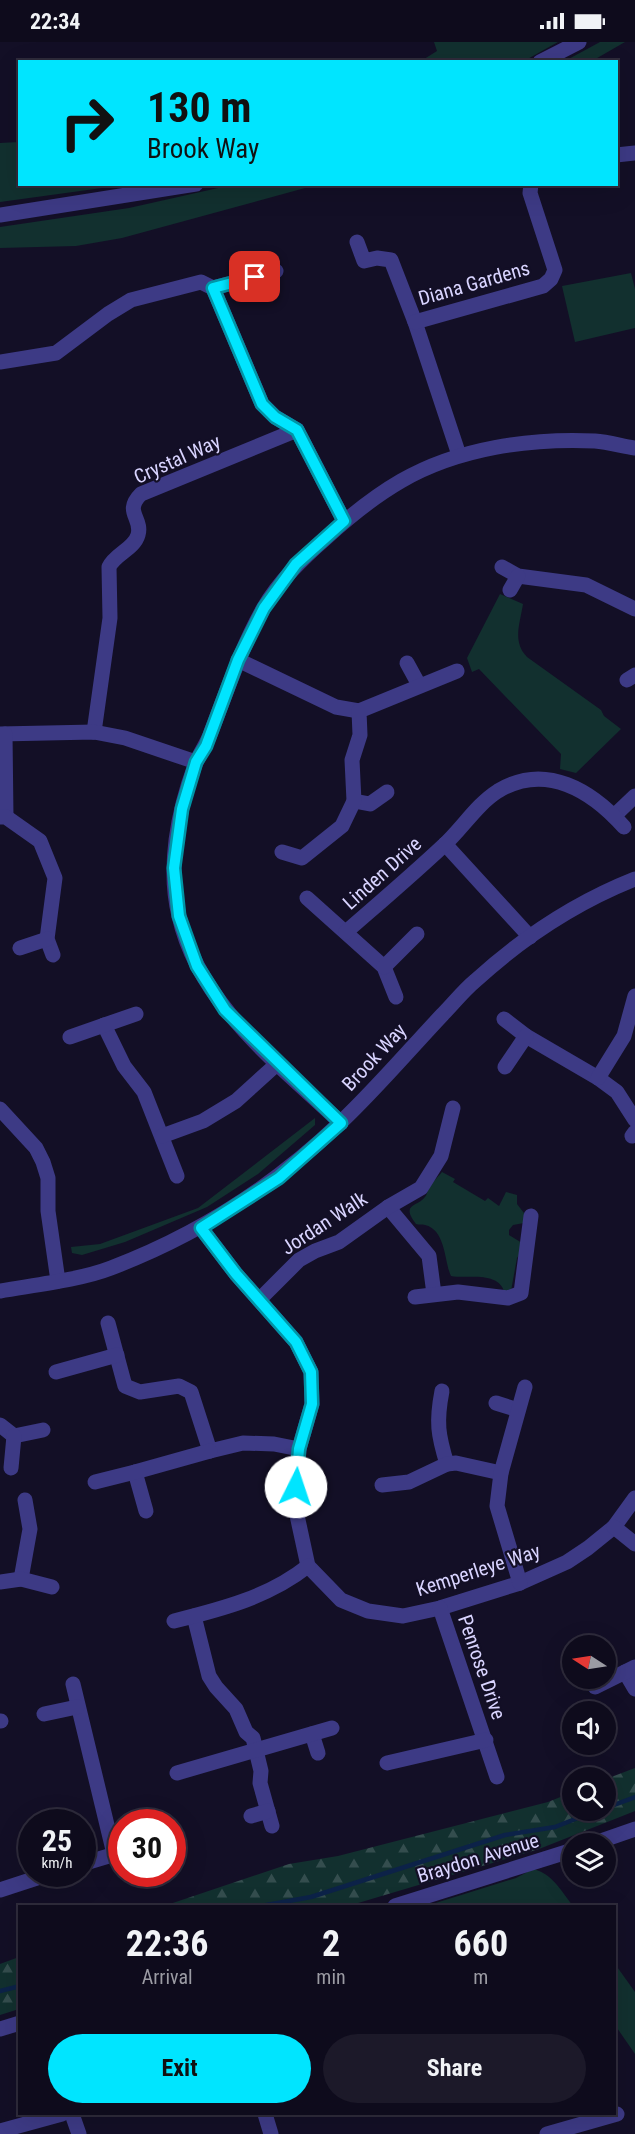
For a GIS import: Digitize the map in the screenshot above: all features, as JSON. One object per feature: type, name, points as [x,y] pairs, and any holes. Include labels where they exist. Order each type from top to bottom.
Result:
[{"type":"street","points":[[544,60],[579,42]]},
{"type":"street","points":[[618,155],[635,153]]},
{"type":"street","points":[[0,214],[183,186]]},
{"type":"street","name":"Diana Gardens","points":[[415,322],[543,286],[551,279],[555,270],[530,193],[531,186]]},
{"type":"street","name":"Diana Gardens","points":[[357,242],[364,261],[377,258],[391,260],[415,322],[459,455]]},
{"type":"street","points":[[213,288],[276,271]]},
{"type":"street","points":[[0,362],[57,353],[108,314],[131,300],[201,282],[213,288],[262,404],[275,417],[297,430],[344,521]]},
{"type":"street","name":"Crystal Way","points":[[94,732],[110,618],[109,567],[112,560],[137,538],[139,529],[132,507],[136,500],[141,494],[297,430]]},
{"type":"street","points":[[341,1123],[225,1010],[197,966],[179,916],[174,868],[182,809],[196,762],[206,746],[238,660],[264,608],[296,564],[344,521],[401,481],[459,455],[534,442],[596,441],[635,448]]},
{"type":"street","points":[[502,567],[518,576],[586,585],[635,609]]},
{"type":"street","points":[[510,590],[518,576]]},
{"type":"street","points":[[238,660],[336,707],[359,711],[457,671]]},
{"type":"street","points":[[407,663],[418,685]]},
{"type":"street","points":[[282,852],[302,858],[342,826],[354,801],[352,760],[360,735],[359,711]]},
{"type":"street","points":[[53,955],[47,939],[55,878],[40,841],[3,817],[2,734],[94,732],[125,738],[196,762]]},
{"type":"street","name":"Linden Drive","points":[[346,932],[445,844],[467,819],[499,791],[514,784],[530,781],[564,782],[595,800],[619,822],[635,796]]},
{"type":"street","points":[[354,801],[370,804],[387,792]]},
{"type":"street","name":"Linden Drive","points":[[445,844],[530,937]]},
{"type":"street","name":"Brook Way","points":[[0,1291],[110,1269],[201,1228],[279,1178],[341,1123],[474,981],[530,937],[602,892],[635,879]]},
{"type":"street","name":"Linden Drive","points":[[307,898],[384,967],[396,997]]},
{"type":"street","points":[[384,967],[417,934]]},
{"type":"street","points":[[20,948],[47,939]]},
{"type":"street","points":[[598,1078],[624,1036],[635,996]]},
{"type":"street","points":[[70,1037],[136,1014]]},
{"type":"street","points":[[504,1019],[526,1036],[598,1078],[617,1092],[635,1120]]},
{"type":"street","points":[[104,1025],[124,1066],[144,1092],[177,1176]]},
{"type":"street","points":[[505,1067],[526,1036]]},
{"type":"street","points":[[162,1136],[212,1116],[236,1101],[278,1064]]},
{"type":"street","name":"Jordan Walk","points":[[258,1300],[299,1260],[339,1242],[388,1207],[421,1188],[441,1156],[453,1107]]},
{"type":"street","points":[[0,1109],[36,1148],[43,1162],[48,1178],[48,1211],[58,1281]]},
{"type":"street","name":"Jordan Walk","points":[[388,1207],[429,1256],[434,1294]]},
{"type":"street","points":[[415,1297],[458,1292],[508,1298],[521,1293],[531,1216]]},
{"type":"street","points":[[174,1622],[254,1599],[294,1577],[308,1566],[295,1506],[299,1449],[312,1404],[311,1372],[296,1342],[258,1300],[201,1228]]},
{"type":"street","points":[[108,1323],[125,1386],[140,1392],[179,1386],[192,1392],[210,1450]]},
{"type":"street","points":[[56,1372],[117,1355]]},
{"type":"street","points":[[520,1583],[497,1506],[501,1473],[525,1387]]},
{"type":"street","points":[[442,1391],[437,1422],[447,1464]]},
{"type":"street","points":[[496,1403],[518,1410]]},
{"type":"street","points":[[0,1425],[14,1436],[43,1430]]},
{"type":"street","points":[[11,1468],[14,1436]]},
{"type":"street","points":[[95,1482],[243,1443],[274,1444],[299,1449]]},
{"type":"street","points":[[382,1485],[409,1482],[447,1464],[456,1463],[501,1473]]},
{"type":"street","points":[[135,1473],[146,1511]]},
{"type":"street","name":"Kemperleye Way","points":[[308,1566],[341,1600],[368,1611],[403,1616],[440,1608],[520,1583],[567,1562],[614,1527],[635,1498]]},
{"type":"street","points":[[21,1579],[30,1529],[25,1500]]},
{"type":"street","points":[[614,1527],[635,1544]]},
{"type":"street","points":[[0,1582],[21,1579],[52,1587]]},
{"type":"street","name":"Penrose Drive","points":[[440,1608],[497,1777]]},
{"type":"street","points":[[194,1616],[209,1676],[216,1688],[236,1708],[257,1750],[261,1771],[260,1783],[270,1819],[251,1816]]},
{"type":"street","points":[[616,1676],[630,1669],[635,1689]]},
{"type":"street","points":[[73,1684],[77,1707],[108,1817]]},
{"type":"street","points":[[44,1714],[77,1707]]},
{"type":"street","points":[[177,1773],[332,1728]]},
{"type":"street","points":[[312,1734],[318,1753]]},
{"type":"street","name":"Penrose Drive","points":[[387,1763],[486,1740]]},
{"type":"street","points":[[616,1836],[635,1829]]},
{"type":"street","name":"Braydon Avenue","points":[[397,1905],[562,1853]]},
{"type":"street","points":[[0,1890],[18,1884]]},
{"type":"street","points":[[0,2029],[18,2024]]},
{"type":"street","points":[[0,2131],[58,2115]]},
{"type":"street","points":[[72,2115],[79,2134]]},
{"type":"street","points":[[265,2115],[272,2134]]},
{"type":"street","points":[[547,2134],[578,2119],[609,2115]]},
{"type":"green space","points":[[434,42],[558,42],[526,60],[423,60],[437,51]]},
{"type":"green space","points":[[600,42],[625,42],[594,60],[567,60]]},
{"type":"green space","points":[[18,142],[18,186],[117,186],[0,202],[0,143]]},
{"type":"green space","points":[[227,186],[312,186],[122,238],[76,246],[0,248],[0,227],[129,208]]},
{"type":"green space","points":[[631,273],[635,289],[635,328],[575,342],[562,286]]},
{"type":"green space","points":[[500,594],[523,604],[518,638],[522,651],[527,657],[601,710],[604,716],[621,729],[576,773],[560,769],[561,754],[479,669],[472,672],[467,658]]},
{"type":"green space","points":[[315,1118],[315,1125],[258,1174],[207,1207],[125,1242],[82,1255],[72,1253],[71,1247],[100,1244],[198,1208]]},
{"type":"green space","points":[[442,1172],[455,1179],[453,1182],[485,1201],[488,1198],[499,1206],[506,1192],[517,1195],[517,1204],[527,1217],[524,1223],[513,1225],[509,1230],[509,1235],[522,1243],[511,1291],[504,1291],[500,1285],[488,1278],[451,1276],[441,1239],[437,1233],[425,1225],[416,1224],[410,1209],[425,1197],[430,1186]]},
{"type":"green space","points":[[635,1768],[635,1811],[616,1819],[616,1775]]},
{"type":"green space","points":[[562,1796],[562,1821],[610,1821],[579,1833],[562,1833],[562,1840],[539,1849],[351,1905],[167,1905],[289,1864],[338,1856],[548,1802]]},
{"type":"green space","points":[[533,1869],[540,1871],[561,1889],[572,1905],[429,1905],[516,1878]]},
{"type":"green space","points":[[18,1957],[18,2009],[0,2015],[0,1964]]},
{"type":"green space","points":[[616,1965],[635,1992],[635,2054],[616,2026]]},
{"type":"waterway","points":[[616,1804],[635,1797]]},
{"type":"waterway","points":[[267,1905],[311,1897],[505,1835],[555,1827],[570,1821]]},
{"type":"waterway","points":[[0,1991],[18,1986]]},
{"type":"route","points":[[255,277],[213,288],[262,404],[275,417],[297,430],[344,521],[296,564],[264,608],[238,660],[206,746],[196,762],[182,809],[174,868],[179,916],[197,966],[225,1010],[341,1123],[279,1178],[201,1228],[236,1274],[296,1342],[311,1372],[312,1404],[299,1449],[296,1487]]}]
